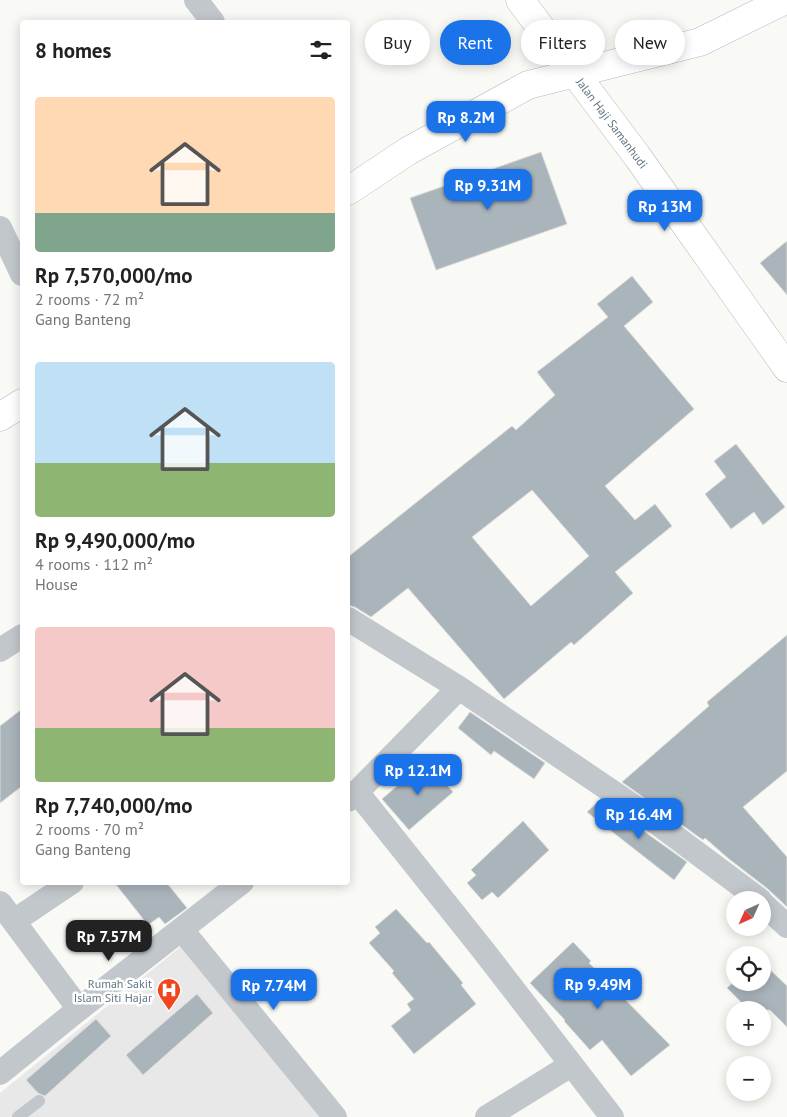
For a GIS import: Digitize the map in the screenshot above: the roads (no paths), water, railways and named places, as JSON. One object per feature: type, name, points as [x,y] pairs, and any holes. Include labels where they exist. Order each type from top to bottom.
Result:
[{"type":"main road","name":"Jalan Haji Samanhudi","points":[[520,0],[643,164],[787,368]]},
{"type":"main road","points":[[350,191],[408,151],[528,85],[700,42],[785,0]]},
{"type":"main road","points":[[0,417],[20,404]]},
{"type":"street","points":[[196,0],[212,20]]},
{"type":"street","points":[[0,228],[20,270]]},
{"type":"street","points":[[350,620],[459,688],[642,812],[748,891]]},
{"type":"street","points":[[0,650],[20,637]]},
{"type":"street","points":[[459,688],[352,796],[483,950],[612,1117]]},
{"type":"street","points":[[66,885],[7,912],[79,1009]]},
{"type":"street","points":[[0,1073],[238,885]]},
{"type":"street","points":[[771,911],[787,926]]},
{"type":"street","points":[[182,930],[335,1117]]},
{"type":"street","points":[[487,1117],[571,1064]]},
{"type":"lane","points":[[18,1117],[38,1102]]},
{"type":"place","name":"Rumah Sakit Islam Siti Hajar","points":[[169,1011]]}]
